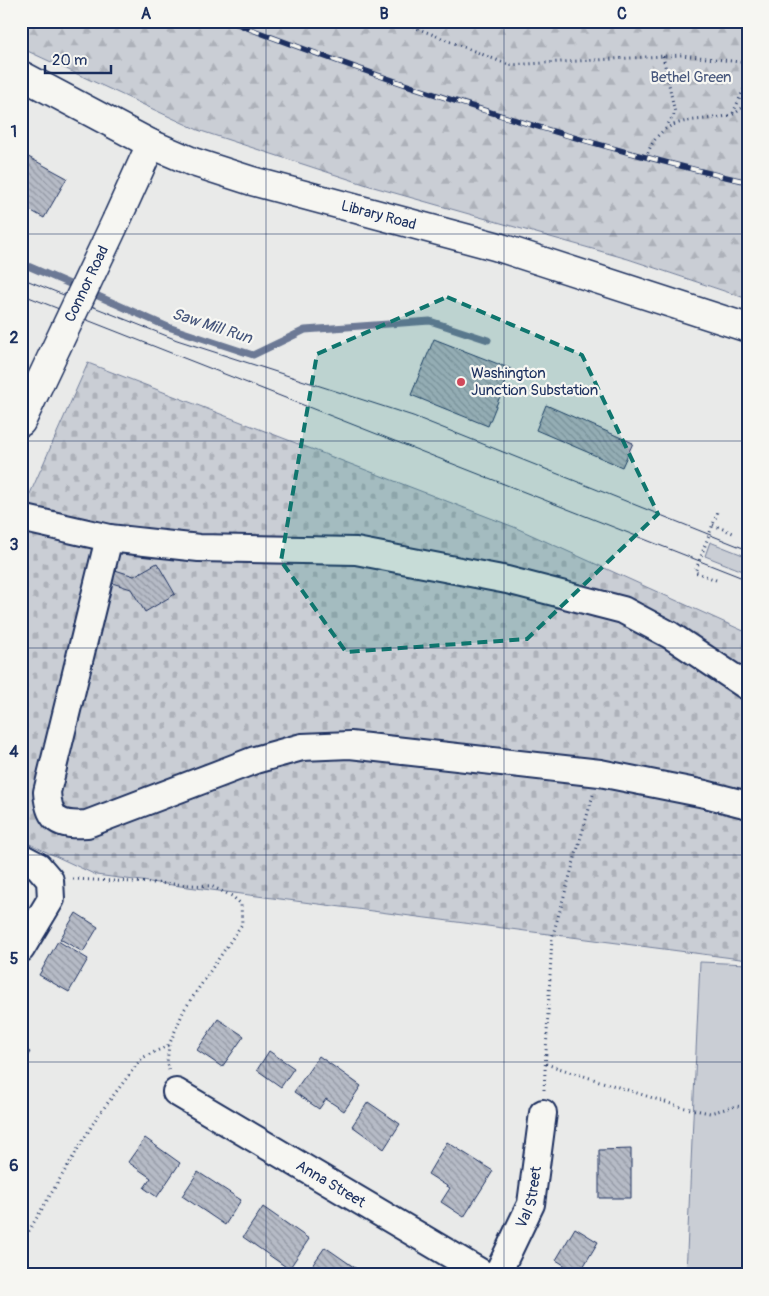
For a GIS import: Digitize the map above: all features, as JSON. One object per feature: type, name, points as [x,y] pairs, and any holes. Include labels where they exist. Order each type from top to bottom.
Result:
[{"type":"main road","name":"Library Road","points":[[21,75],[151,144],[193,162],[252,181],[495,246],[748,328]]},
{"type":"main road","name":"Connor Road","points":[[21,422],[151,144]]},
{"type":"street","points":[[21,518],[109,538],[199,548],[356,551],[507,580],[623,610],[670,635],[748,687]]},
{"type":"street","points":[[109,538],[47,792],[48,807],[55,819],[68,826],[86,824],[255,760],[302,747],[350,745],[600,773],[705,794],[748,805]]},
{"type":"street","points":[[21,857],[38,866],[50,880],[51,899],[21,949]]},
{"type":"street","name":"Anna Street","points":[[176,1092],[485,1275]]},
{"type":"street","name":"Val Street","points":[[496,1275],[531,1204],[543,1113]]},
{"type":"path","points":[[399,21],[509,65],[682,55],[748,63]]},
{"type":"path","points":[[646,158],[653,141],[675,113],[663,56]]},
{"type":"path","points":[[730,115],[736,108],[748,80]]},
{"type":"path","points":[[665,128],[690,120],[730,115],[748,105]]},
{"type":"path","points":[[716,580],[695,572],[718,511]]},
{"type":"path","points":[[713,524],[733,533]]},
{"type":"path","points":[[543,1113],[552,938],[600,773]]},
{"type":"path","points":[[50,880],[210,886],[232,896],[241,904],[242,924],[184,1010],[169,1045],[167,1063],[176,1092]]},
{"type":"path","points":[[21,1244],[97,1117],[142,1058],[169,1045]]},
{"type":"path","points":[[546,1064],[681,1107],[710,1113],[736,1106],[748,1108]]},
{"type":"highlighted area","points":[[447,297],[582,355],[658,514],[527,639],[346,652],[281,561],[317,354]]},
{"type":"green space","name":"Bethel Green","points":[[21,21],[748,21],[748,299],[628,259],[370,186],[198,130],[21,48]]},
{"type":"green space","points":[[88,363],[514,527],[748,633],[748,960],[96,875],[21,840],[21,514]]},
{"type":"green space","points":[[710,542],[748,557],[748,573],[705,556]]},
{"type":"green space","points":[[700,962],[748,964],[748,1275],[686,1275]]},
{"type":"building","points":[[21,153],[67,178],[44,218],[21,205]]},
{"type":"building","name":"Washington Junction Substation","points":[[434,339],[511,369],[488,426],[411,395]]},
{"type":"building","points":[[546,405],[633,443],[622,467],[536,430]]},
{"type":"building","points":[[157,563],[175,594],[145,612],[131,589],[109,582],[112,569],[134,576]]},
{"type":"building","points":[[76,913],[98,927],[83,952],[60,939]]},
{"type":"building","points":[[58,941],[88,959],[69,992],[39,975]]},
{"type":"building","points":[[218,1019],[244,1036],[222,1067],[197,1050]]},
{"type":"building","points":[[21,1047],[30,1052],[21,1066]]},
{"type":"building","points":[[269,1051],[294,1068],[281,1087],[257,1070]]},
{"type":"building","points":[[319,1056],[361,1086],[344,1111],[326,1099],[319,1109],[294,1092]]},
{"type":"building","points":[[368,1102],[400,1124],[384,1149],[352,1126]]},
{"type":"building","points":[[145,1138],[180,1163],[157,1197],[144,1188],[151,1178],[128,1162]]},
{"type":"building","points":[[447,1142],[493,1171],[464,1217],[441,1202],[450,1188],[428,1174]]},
{"type":"building","points":[[631,1149],[631,1198],[599,1198],[599,1150]]},
{"type":"building","points":[[198,1172],[241,1200],[225,1225],[182,1196]]},
{"type":"building","points":[[263,1207],[309,1239],[289,1269],[243,1237]]},
{"type":"building","points":[[575,1228],[598,1242],[579,1274],[556,1260]]},
{"type":"building","points":[[325,1247],[361,1272],[359,1275],[307,1273]]},
{"type":"waterway","name":"Saw Mill Run","points":[[21,263],[79,288]]},
{"type":"waterway","name":"Saw Mill Run","points":[[89,292],[168,327],[253,355],[305,330],[430,321],[488,340]]},
{"type":"tram line","points":[[21,278],[177,340],[413,416],[748,550]]},
{"type":"tram line","points":[[21,294],[748,580]]},
{"type":"railway","points":[[229,21],[357,68],[486,111],[616,149],[748,182]]},
{"type":"place","name":"Washington Junction Substation","points":[[461,382]]}]
